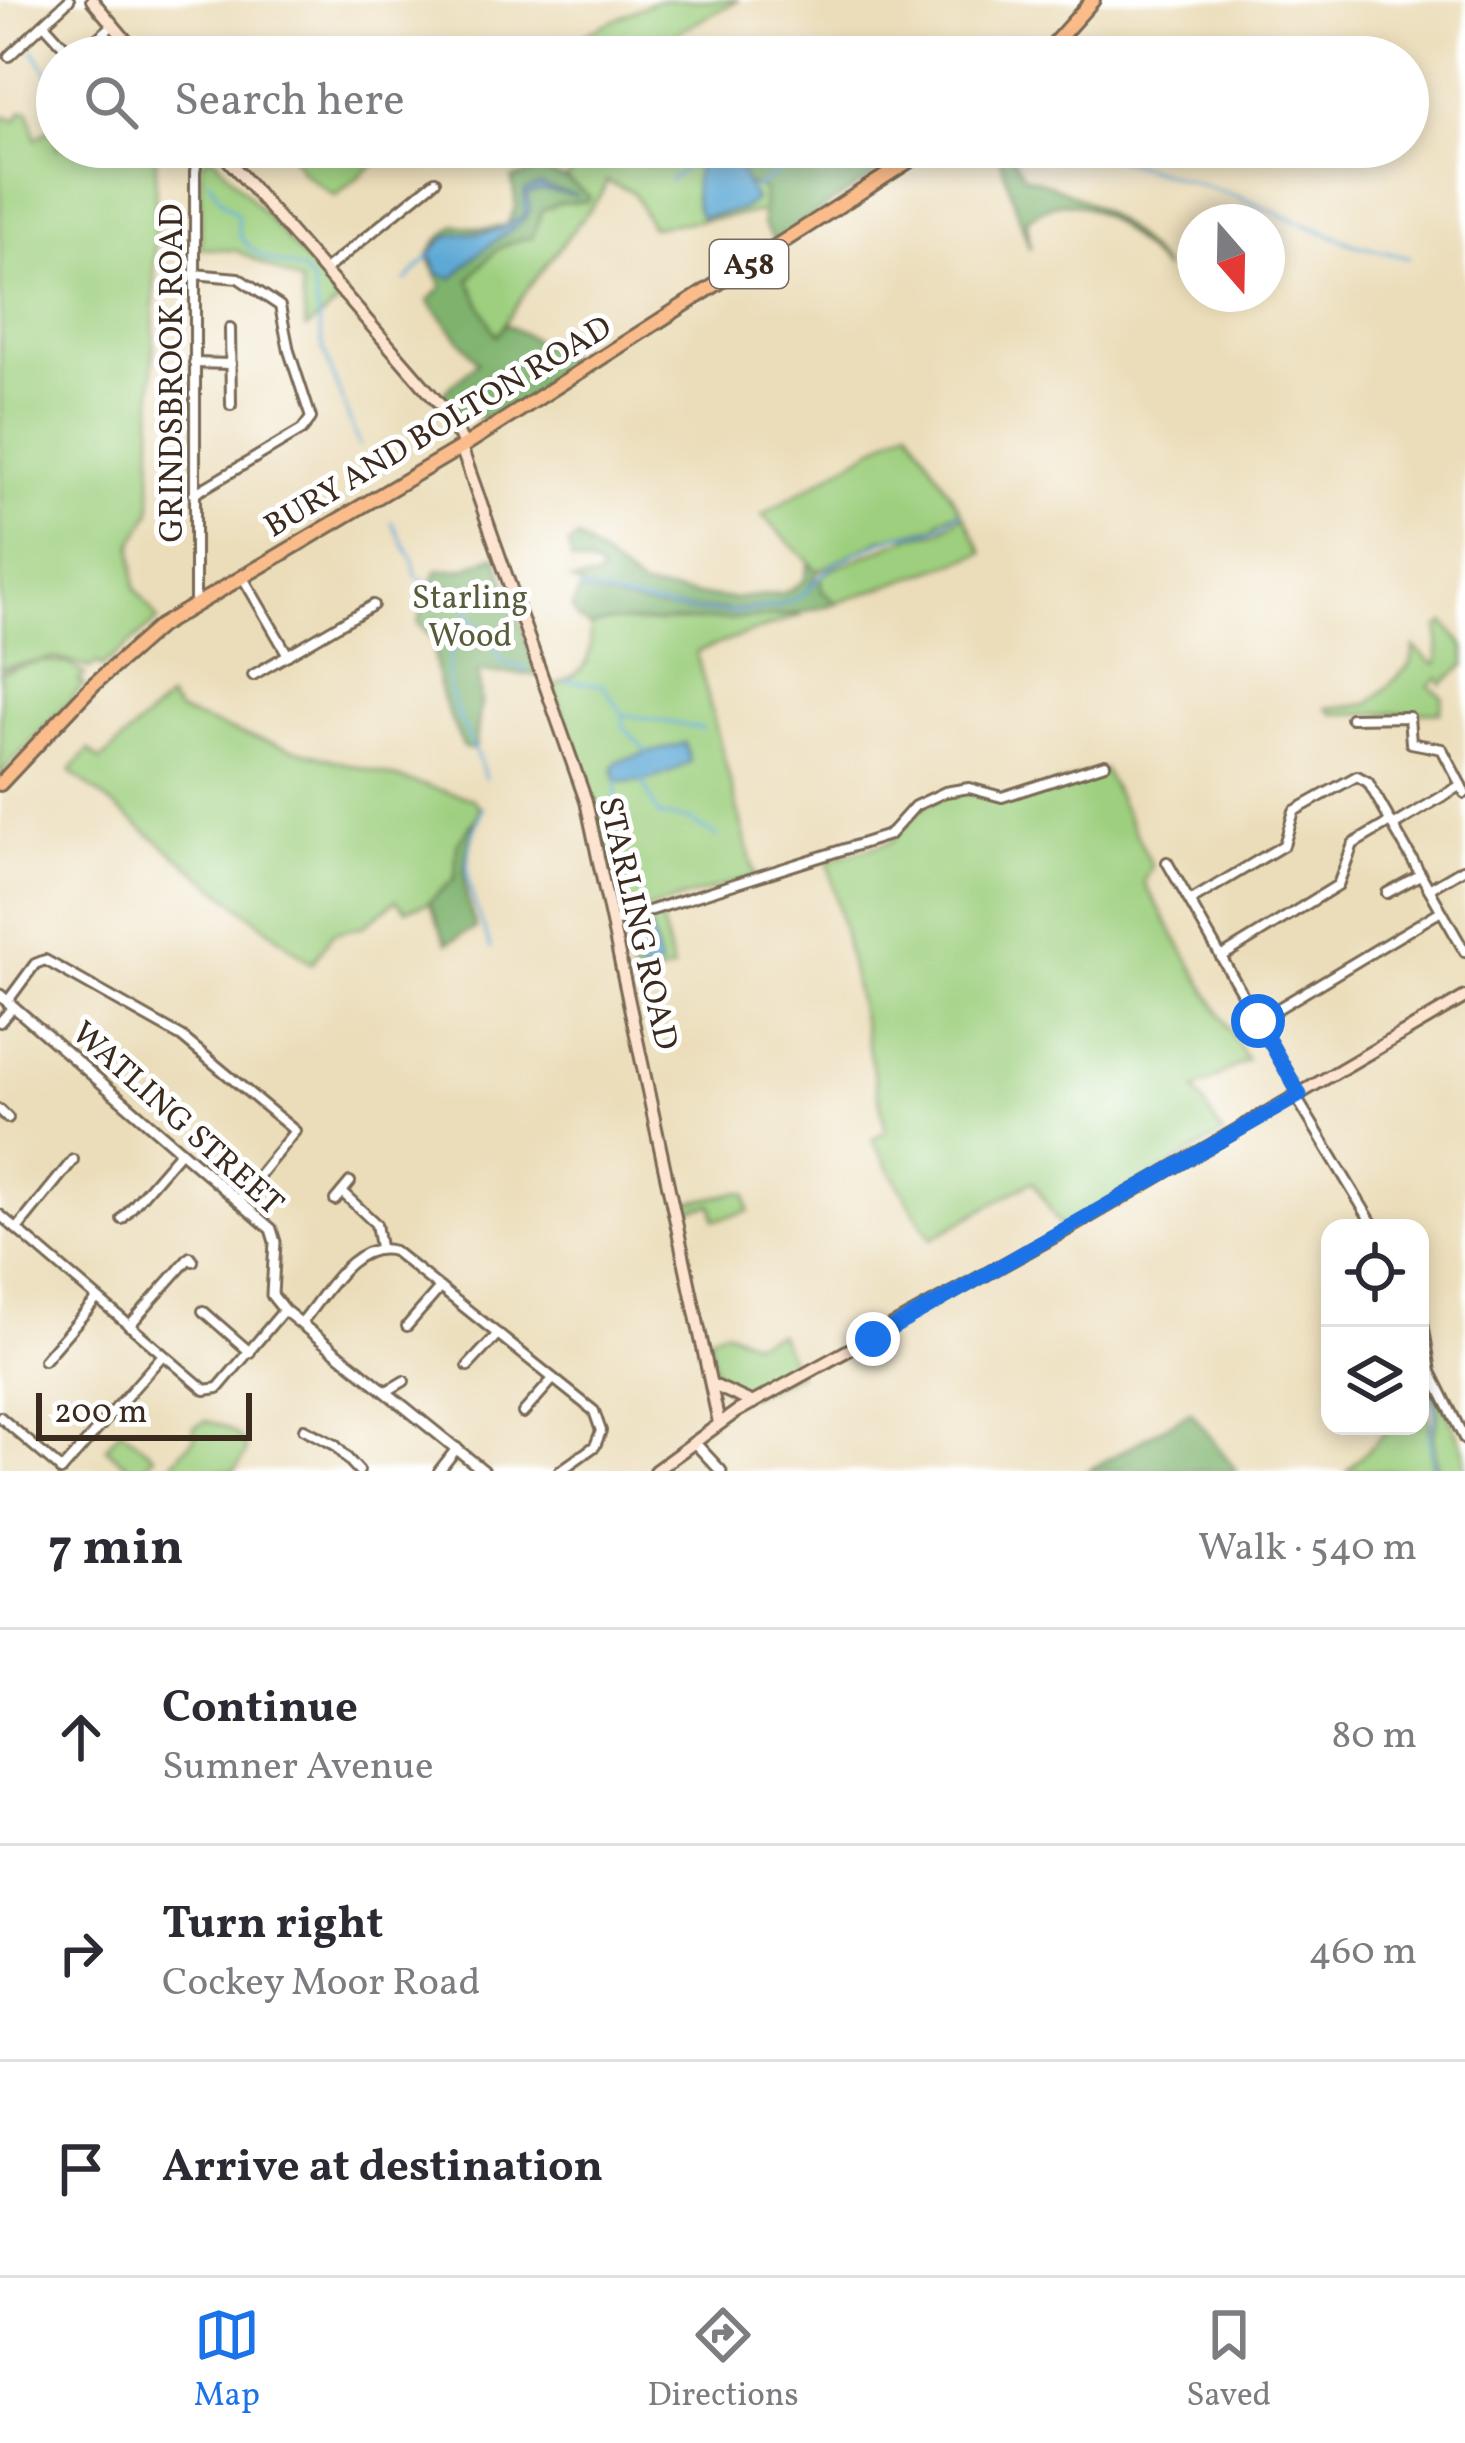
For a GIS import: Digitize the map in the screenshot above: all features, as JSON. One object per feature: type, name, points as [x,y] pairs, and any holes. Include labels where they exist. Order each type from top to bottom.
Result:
[{"type":"highway","points":[[1061,36],[1093,0]]},
{"type":"highway","name":"BURY AND BOLTON ROAD","points":[[0,784],[127,653],[195,604],[463,446],[898,168]]},
{"type":"main road","points":[[92,0],[122,36]]},
{"type":"main road","name":"STARLING ROAD","points":[[232,168],[441,406],[463,446],[586,801],[719,1423]]},
{"type":"main road","points":[[655,1471],[753,1403],[892,1328],[1465,997]]},
{"type":"main road","points":[[711,1384],[753,1403]]},
{"type":"street","points":[[9,56],[68,0]]},
{"type":"street","points":[[44,24],[55,36]]},
{"type":"street","points":[[100,36],[113,25]]},
{"type":"street","name":"GRINDSBROOK ROAD","points":[[195,604],[196,168]]},
{"type":"street","points":[[324,271],[435,181]]},
{"type":"street","points":[[194,274],[238,278],[280,306],[310,418],[302,430],[194,494]]},
{"type":"street","points":[[230,328],[231,405]]},
{"type":"street","points":[[194,363],[231,364]]},
{"type":"street","points":[[242,574],[288,655]]},
{"type":"street","points":[[253,676],[373,605]]},
{"type":"street","points":[[1221,957],[1338,885],[1353,844],[1463,789],[1442,749],[1411,743],[1408,717],[1351,718]]},
{"type":"street","points":[[614,922],[889,835],[915,806],[945,792],[969,788],[1002,797],[1105,764]]},
{"type":"street","points":[[1190,901],[1285,845],[1294,811],[1351,777],[1368,782],[1465,952]]},
{"type":"street","points":[[1167,862],[1370,1219]]},
{"type":"street","points":[[1429,889],[1463,869]]},
{"type":"street","points":[[1387,893],[1420,874]]},
{"type":"street","points":[[1258,1021],[1441,911]]},
{"type":"street","points":[[0,1022],[7,1001],[35,964],[45,960],[182,1037],[221,1066],[295,1131],[238,1201]]},
{"type":"street","name":"WATLING STREET","points":[[7,1001],[271,1229],[275,1242],[272,1295],[284,1310]]},
{"type":"street","points":[[122,1220],[181,1151]]},
{"type":"street","points":[[17,1229],[73,1160]]},
{"type":"street","points":[[334,1201],[350,1182]]},
{"type":"street","points":[[342,1192],[376,1224],[380,1247]]},
{"type":"street","points":[[0,1215],[205,1390],[218,1388],[284,1310],[484,1471]]},
{"type":"street","points":[[302,1323],[360,1253],[380,1247],[394,1251],[594,1411],[601,1431],[595,1446],[560,1471]]},
{"type":"street","points":[[129,1326],[190,1257],[193,1261]]},
{"type":"street","points":[[407,1327],[440,1288]]},
{"type":"street","points":[[44,1360],[97,1298]]},
{"type":"street","points":[[203,1311],[250,1352]]},
{"type":"street","points":[[1424,1327],[1431,1372],[1465,1440]]},
{"type":"street","points":[[468,1366],[496,1336]]},
{"type":"street","points":[[0,1417],[61,1471],[162,1355]]},
{"type":"street","points":[[522,1413],[554,1378]]},
{"type":"street","points":[[387,1391],[404,1381]]},
{"type":"street","points":[[302,1427],[335,1445],[359,1471]]},
{"type":"street","points":[[694,1442],[721,1471]]},
{"type":"street","points":[[440,1471],[457,1448]]},
{"type":"green space","points":[[657,0],[739,0],[675,36],[580,36]]},
{"type":"green space","points":[[22,111],[29,111],[36,168],[156,168],[151,512],[133,543],[135,587],[158,620],[102,667],[55,658],[0,668],[0,123],[5,116],[17,120]]},
{"type":"green space","points":[[201,168],[224,168],[341,301],[306,328],[301,283],[237,251],[201,248]]},
{"type":"green space","points":[[300,168],[370,168],[335,196]]},
{"type":"green space","points":[[575,168],[730,168],[741,182],[764,189],[763,212],[651,227],[633,192],[606,181],[603,192],[496,337],[469,280],[503,246],[531,238],[542,210],[587,201],[589,196],[566,179]]},
{"type":"green space","points":[[730,168],[886,168],[774,240],[763,224],[764,189],[741,182]]},
{"type":"green space","points":[[1003,168],[1019,168],[1024,176],[1084,201],[1136,237],[1165,270],[1114,224],[1068,203],[1050,206],[1027,219],[1030,249]]},
{"type":"green space","points":[[539,171],[566,179],[590,197],[542,210],[532,238],[503,246],[469,280],[496,336],[505,324],[580,364],[493,421],[453,410],[440,396],[478,362],[428,301],[442,287],[428,256],[456,225],[487,229],[507,225],[516,206],[512,179]]},
{"type":"green space","points":[[909,427],[961,511],[935,527],[882,539],[818,571],[762,515]]},
{"type":"green space","points":[[964,515],[983,553],[837,603],[822,591],[821,576],[833,569],[912,536],[938,532]]},
{"type":"green space","points":[[578,538],[642,588],[733,599],[784,593],[804,581],[809,562],[818,571],[802,594],[773,605],[714,610],[649,604],[572,581],[602,574],[596,567],[571,561],[569,544]]},
{"type":"green space","name":"Starling Wood","points":[[496,555],[538,675],[478,672],[481,702],[475,750],[464,748],[452,722],[439,685],[435,643],[418,623],[436,571],[463,569]]},
{"type":"green space","points":[[821,576],[822,591],[837,603],[791,614],[612,622],[591,627],[572,609],[579,591],[671,610],[743,613],[802,596]]},
{"type":"green space","points":[[802,615],[696,652],[755,876],[619,918],[595,804],[554,686],[585,664],[591,627],[605,620],[641,623]]},
{"type":"green space","points":[[1445,623],[1465,647],[1465,665],[1442,684],[1439,677],[1429,686],[1443,697],[1440,712],[1333,714],[1327,708],[1369,704],[1411,664],[1414,647],[1438,663],[1439,627]]},
{"type":"green space","points":[[42,661],[70,664],[85,675],[78,681],[84,685],[0,775],[0,672]]},
{"type":"green space","points":[[168,699],[179,712],[244,735],[473,799],[480,807],[457,843],[455,878],[426,904],[406,910],[396,900],[364,926],[333,933],[312,964],[70,771],[89,750],[100,761]]},
{"type":"green space","points":[[1104,769],[1152,866],[1144,883],[1247,1060],[1195,1090],[1223,1135],[1061,1228],[1033,1181],[931,1239],[872,1140],[886,1131],[828,860],[891,842],[923,807],[943,797],[968,791],[1007,802]]},
{"type":"green space","points":[[476,819],[464,874],[476,928],[447,943],[429,902],[455,878],[457,843]]},
{"type":"green space","points":[[660,913],[673,970],[634,980],[622,925]]},
{"type":"green space","points":[[746,1194],[749,1211],[715,1220],[712,1205],[683,1211],[682,1204]]},
{"type":"green space","points":[[725,1330],[753,1342],[778,1333],[798,1374],[748,1396],[737,1391],[722,1380],[713,1358],[709,1336]]},
{"type":"green space","points":[[1431,1381],[1465,1449],[1465,1471],[1438,1471],[1433,1439],[1438,1414]]},
{"type":"green space","points":[[1191,1412],[1237,1471],[1087,1471]]},
{"type":"green space","points":[[206,1421],[237,1435],[245,1447],[242,1460],[234,1471],[172,1471],[169,1468],[195,1437],[194,1427]]},
{"type":"green space","points":[[1429,1423],[1432,1471],[1347,1471],[1383,1435],[1429,1435]]},
{"type":"green space","points":[[121,1429],[154,1456],[141,1471],[134,1471],[106,1448]]},
{"type":"water","points":[[697,168],[739,168],[755,200],[741,210],[701,217],[695,199]]},
{"type":"water","points":[[540,185],[578,196],[541,190],[527,194],[530,211],[525,219],[453,278],[438,274],[430,255],[445,238],[500,229],[525,215],[524,191]]},
{"type":"water","points":[[685,743],[690,762],[646,780],[617,781],[613,768],[618,761]]},
{"type":"water","points":[[647,927],[660,967],[639,972],[629,933]]},
{"type":"waterway","points":[[33,50],[36,54]]},
{"type":"waterway","points":[[751,190],[786,168]]},
{"type":"waterway","points":[[1146,168],[1233,195],[1355,245],[1409,258]]},
{"type":"waterway","points":[[669,180],[683,170]]},
{"type":"waterway","points":[[209,180],[221,201],[237,215],[239,235],[249,247],[264,258],[301,270],[313,283],[323,348],[359,446]]},
{"type":"waterway","points":[[406,281],[430,255]]},
{"type":"waterway","points":[[581,589],[686,610],[767,608],[799,598],[828,569],[863,550],[893,537],[933,529],[961,513]]},
{"type":"waterway","points":[[392,522],[413,560],[416,576],[462,598],[502,662],[527,670]]},
{"type":"waterway","points":[[471,621],[456,643],[448,682],[485,778]]},
{"type":"waterway","points":[[566,681],[603,685],[623,714],[703,729]]},
{"type":"waterway","points":[[623,716],[624,727],[648,753]]},
{"type":"waterway","points":[[642,780],[659,816],[688,819],[718,837]]},
{"type":"waterway","points":[[605,837],[617,781]]},
{"type":"waterway","points":[[483,807],[470,848],[468,878],[491,948]]},
{"type":"waterway","points":[[1429,1384],[1435,1414],[1430,1438],[1435,1471]]},
{"type":"route","points":[[873,1339],[1300,1095],[1258,1021]]}]
